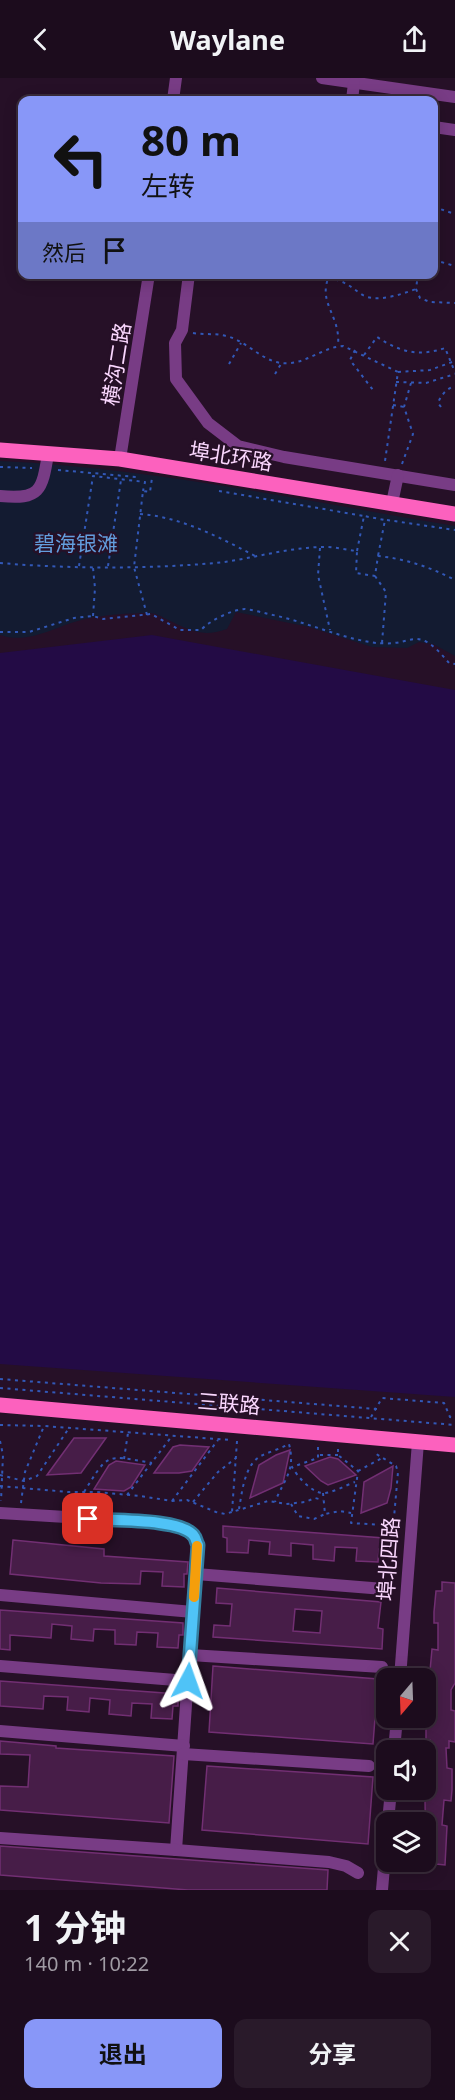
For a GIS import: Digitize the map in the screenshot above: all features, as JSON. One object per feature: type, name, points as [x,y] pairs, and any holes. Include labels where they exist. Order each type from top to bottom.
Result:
[{"type":"main road","name":"埠北环路","points":[[0,450],[47,461],[120,459],[153,472],[392,503],[455,514]]},
{"type":"main road","name":"三联路","points":[[0,1405],[455,1445]]},
{"type":"street","points":[[174,96],[176,78]]},
{"type":"street","points":[[322,78],[354,83],[395,83],[455,97]]},
{"type":"street","points":[[352,96],[354,83]]},
{"type":"street","points":[[438,128],[455,130]]},
{"type":"street","name":"横沟二路","points":[[120,459],[148,279]]},
{"type":"street","points":[[188,279],[182,330],[174,343],[176,379],[207,423],[238,446],[284,457],[455,485]]},
{"type":"street","points":[[0,496],[28,498],[37,491],[44,477],[47,461]]},
{"type":"street","points":[[392,503],[398,475]]},
{"type":"street","name":"埠北四路","points":[[401,1668],[418,1442]]},
{"type":"street","points":[[0,1513],[165,1523],[182,1527],[194,1535],[198,1545],[176,1850]]},
{"type":"street","points":[[195,1574],[384,1589]]},
{"type":"street","points":[[0,1595],[193,1612]]},
{"type":"street","points":[[190,1655],[382,1667]]},
{"type":"street","points":[[0,1666],[188,1681]]},
{"type":"street","points":[[0,1731],[369,1766]]},
{"type":"street","points":[[0,1838],[329,1862],[346,1866],[358,1873]]},
{"type":"street","points":[[382,1890],[384,1872]]},
{"type":"path","points":[[438,208],[455,214]]},
{"type":"path","points":[[438,263],[455,266]]},
{"type":"path","points":[[328,279],[325,295],[337,323],[339,346]]},
{"type":"path","points":[[338,279],[373,299],[416,289]]},
{"type":"path","points":[[417,279],[416,289],[420,298],[430,302],[455,303]]},
{"type":"path","points":[[182,330],[226,336],[241,342],[268,360],[281,364],[292,363],[333,346],[355,350],[398,372],[430,370],[453,362]]},
{"type":"path","points":[[364,355],[377,337],[394,348],[411,353],[429,353],[445,348],[453,362],[455,373],[426,383],[396,382]]},
{"type":"path","points":[[229,364],[241,342]]},
{"type":"path","points":[[355,350],[350,360],[374,390]]},
{"type":"path","points":[[275,374],[281,364]]},
{"type":"path","points":[[384,473],[398,372]]},
{"type":"path","points":[[398,475],[413,434],[404,407],[411,383]]},
{"type":"path","points":[[441,407],[438,403],[440,398],[444,392],[455,386]]},
{"type":"path","points":[[393,405],[404,407]]},
{"type":"path","points":[[0,466],[47,461],[153,472],[150,492],[143,490]]},
{"type":"path","points":[[79,566],[93,476],[145,482],[134,567],[147,615]]},
{"type":"path","points":[[108,566],[121,479]]},
{"type":"path","points":[[214,490],[455,530]]},
{"type":"path","points":[[140,514],[181,522],[256,556]]},
{"type":"path","points":[[364,516],[357,551],[356,573],[375,576]]},
{"type":"path","points":[[382,643],[386,592],[375,576],[385,520]]},
{"type":"path","points":[[0,563],[134,567],[213,563],[320,548],[357,551]]},
{"type":"path","points":[[320,548],[318,575],[330,630]]},
{"type":"path","points":[[378,556],[423,565],[455,580]]},
{"type":"path","points":[[93,567],[95,588],[93,616]]},
{"type":"path","points":[[0,632],[29,632],[74,618],[93,616],[103,619],[151,614],[180,630],[201,630],[209,621],[223,617],[232,611],[245,609],[294,619],[354,639],[393,644],[412,638],[424,640],[435,647],[449,663],[455,664]]},
{"type":"path","points":[[0,1379],[376,1409]]},
{"type":"path","points":[[0,1388],[454,1425]]},
{"type":"path","points":[[371,1418],[382,1398],[444,1402],[454,1425]]},
{"type":"path","points":[[450,1417],[455,1418]]},
{"type":"path","points":[[0,1425],[44,1426],[237,1441],[232,1512]]},
{"type":"path","points":[[18,1514],[25,1472],[44,1426]]},
{"type":"path","points":[[1,1475],[24,1481],[37,1476],[69,1428]]},
{"type":"path","points":[[124,1459],[128,1432]]},
{"type":"path","points":[[127,1495],[172,1436]]},
{"type":"path","points":[[172,1501],[218,1440]]},
{"type":"path","points":[[0,1441],[3,1455],[0,1513]]},
{"type":"path","points":[[279,1443],[289,1444]]},
{"type":"path","points":[[275,1502],[292,1467],[289,1444]]},
{"type":"path","points":[[239,1509],[244,1483],[251,1464],[259,1457],[289,1444]]},
{"type":"path","points":[[318,1446],[319,1455]]},
{"type":"path","points":[[338,1447],[338,1455]]},
{"type":"path","points":[[368,1449],[396,1466],[398,1472],[393,1529],[382,1525],[351,1523],[358,1471],[382,1458]]},
{"type":"path","points":[[292,1467],[313,1460],[319,1455],[338,1455],[358,1471]]},
{"type":"path","points":[[84,1492],[104,1461],[112,1458],[152,1463]]},
{"type":"path","points":[[193,1502],[218,1472],[236,1458]]},
{"type":"path","points":[[292,1467],[315,1491],[323,1493],[355,1482]]},
{"type":"path","points":[[1,1486],[156,1497],[172,1501],[187,1500],[225,1514],[262,1502],[290,1504],[315,1498],[323,1500]]},
{"type":"path","points":[[323,1493],[325,1514]]},
{"type":"path","points":[[290,1504],[298,1516],[314,1519],[340,1511],[351,1513]]},
{"type":"green space","name":"碧海银滩","points":[[0,461],[171,478],[455,526],[455,656],[433,644],[419,642],[407,648],[372,647],[309,627],[236,612],[227,629],[210,633],[189,629],[149,613],[117,614],[85,619],[22,638],[0,635]]},
{"type":"shaded area","points":[[152,635],[455,690],[455,1397],[0,1364],[0,653]]},
{"type":"building","points":[[74,1438],[106,1438],[81,1473],[47,1475]]},
{"type":"building","points":[[180,1445],[209,1447],[192,1471],[154,1473],[173,1447]]},
{"type":"building","points":[[290,1450],[283,1483],[250,1498],[259,1465]]},
{"type":"building","points":[[330,1457],[338,1459],[356,1475],[328,1485],[305,1466]]},
{"type":"building","points":[[116,1461],[145,1465],[131,1487],[124,1491],[94,1489],[109,1465]]},
{"type":"building","points":[[393,1466],[387,1503],[361,1513],[364,1482]]},
{"type":"building","points":[[223,1526],[384,1538],[383,1549],[379,1549],[378,1562],[356,1561],[357,1548],[335,1547],[334,1561],[313,1559],[313,1545],[291,1543],[291,1556],[269,1554],[270,1542],[249,1540],[248,1553],[227,1552],[227,1538],[223,1537]]},
{"type":"building","points":[[13,1540],[104,1549],[104,1556],[188,1562],[187,1574],[184,1574],[184,1587],[162,1586],[163,1572],[141,1571],[140,1584],[101,1583],[10,1574]]},
{"type":"building","points":[[442,1582],[455,1583],[455,1683],[451,1690],[451,1710],[455,1711],[455,1742],[449,1741],[449,1748],[446,1748],[447,1768],[452,1769],[452,1790],[451,1801],[444,1800],[442,1825],[447,1826],[445,1865],[436,1864],[436,1812],[425,1812],[425,1800],[436,1800],[436,1740],[426,1740],[426,1729],[436,1728],[436,1668],[430,1668],[432,1649],[438,1650],[438,1623],[434,1623],[436,1591],[442,1591]]},
{"type":"building","points":[[217,1588],[381,1602],[378,1628],[383,1629],[382,1649],[213,1637],[214,1625],[230,1626],[232,1604],[216,1603]],"holes":[[[295,1609],[322,1611],[320,1633],[293,1631]]]},
{"type":"building","points":[[0,1610],[183,1623],[183,1635],[179,1635],[178,1648],[157,1647],[158,1633],[137,1632],[136,1645],[115,1644],[115,1630],[94,1629],[93,1641],[71,1639],[72,1626],[52,1624],[51,1638],[10,1635],[10,1650],[0,1649]]},
{"type":"building","points":[[213,1666],[376,1679],[373,1744],[209,1732]]},
{"type":"building","points":[[0,1681],[178,1694],[178,1706],[173,1706],[172,1719],[151,1718],[152,1704],[132,1703],[131,1716],[109,1714],[110,1700],[90,1698],[89,1712],[67,1710],[68,1697],[44,1696],[43,1709],[0,1706]]},
{"type":"building","points":[[0,1741],[56,1746],[56,1748],[174,1756],[169,1823],[0,1810],[0,1786],[28,1787],[30,1755],[0,1754]]},
{"type":"building","points":[[207,1766],[373,1777],[368,1844],[202,1830]]},
{"type":"building","points":[[0,1846],[328,1870],[327,1890],[188,1890],[0,1875]]},
{"type":"slow traffic","points":[[194,1597],[197,1546]]},
{"type":"route","points":[[88,1519],[165,1523],[182,1527],[194,1535],[198,1545],[188,1681]]}]
